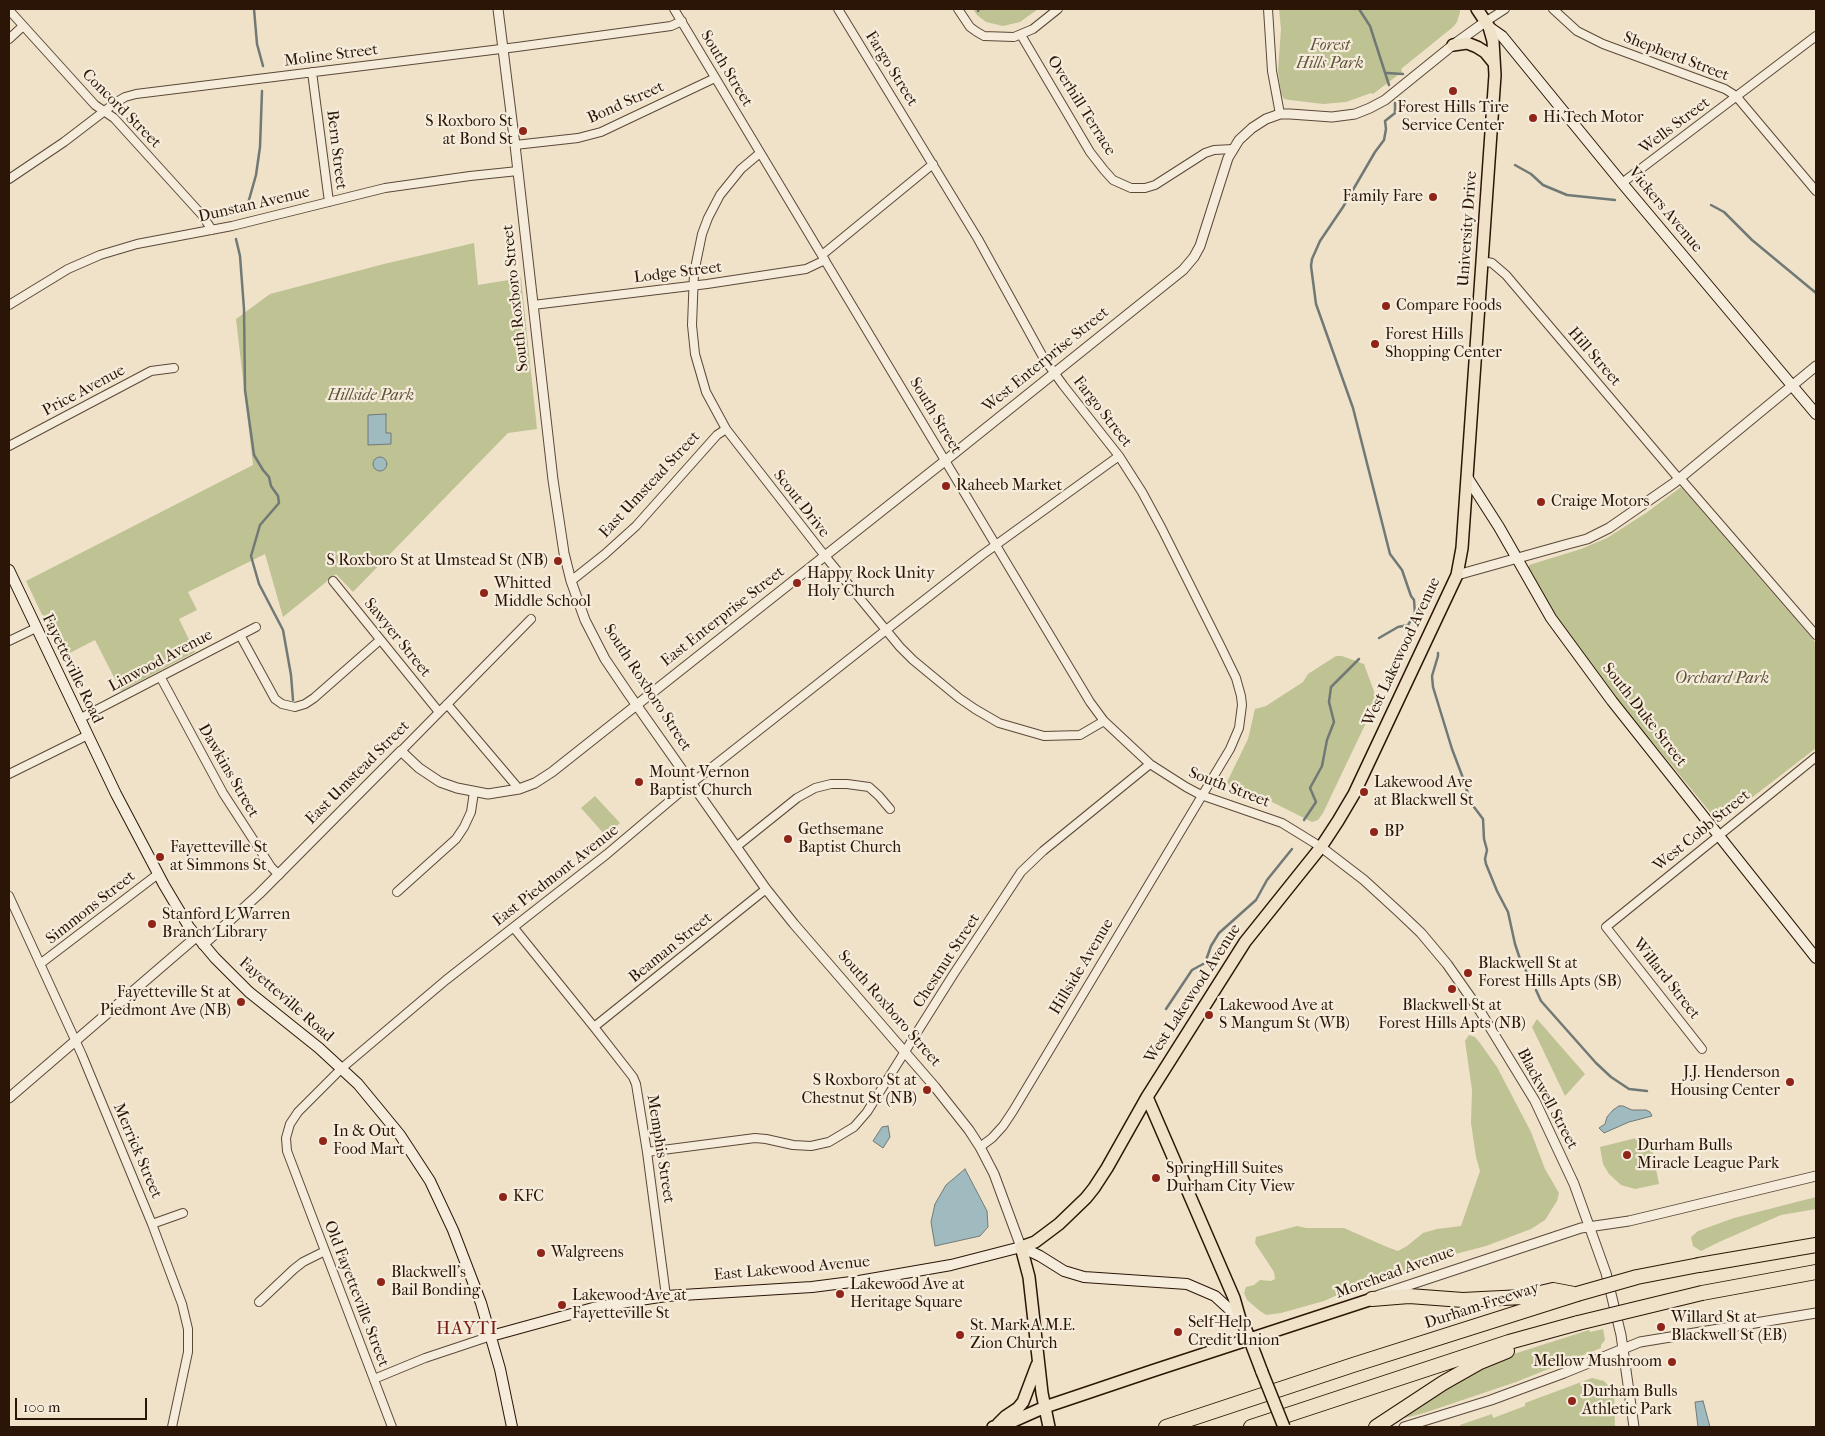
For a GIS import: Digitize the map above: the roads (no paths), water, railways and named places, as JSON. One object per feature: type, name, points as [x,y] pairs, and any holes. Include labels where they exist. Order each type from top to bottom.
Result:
[{"type":"highway","name":"Durham Freeway","points":[[1166,1427],[1577,1294],[1637,1278],[1700,1265],[1816,1246]]},
{"type":"highway","points":[[1251,1427],[1531,1335],[1578,1322],[1702,1293],[1816,1272]]},
{"type":"highway","points":[[1769,1280],[1816,1278]]},
{"type":"highway","points":[[1372,1299],[1409,1296],[1462,1300],[1523,1297],[1553,1290],[1577,1294]]},
{"type":"highway","points":[[1376,1427],[1444,1382],[1480,1362],[1508,1350],[1531,1335]]},
{"type":"main road","name":"University Drive","points":[[1456,575],[1462,548],[1468,477],[1494,63],[1493,41],[1487,25],[1477,9]]},
{"type":"main road","name":"Vickers Avenue","points":[[1487,25],[1502,36],[1622,183],[1816,414]]},
{"type":"main road","points":[[1453,45],[1466,43],[1477,47],[1485,52],[1494,63]]},
{"type":"main road","name":"South Duke Street","points":[[1468,477],[1539,599],[1566,639],[1640,736],[1816,958]]},
{"type":"main road","name":"Fayetteville Road","points":[[9,570],[116,794],[181,916],[196,937],[250,992],[342,1068],[378,1107],[400,1135],[430,1181],[472,1276],[491,1336],[512,1427]]},
{"type":"main road","name":"West Lakewood Avenue","points":[[1147,1097],[1245,942],[1321,847],[1354,794],[1456,575]]},
{"type":"main road","points":[[1147,1097],[1234,1298],[1240,1319],[1284,1427]]},
{"type":"main road","name":"East Lakewood Avenue","points":[[491,1336],[593,1308],[666,1296],[812,1287],[859,1281],[951,1265],[1022,1247],[1035,1242],[1046,1234],[1086,1198],[1107,1168],[1147,1097]]},
{"type":"main road","points":[[1022,1247],[1042,1256],[1064,1270],[1084,1277],[1186,1284],[1215,1296],[1240,1319]]},
{"type":"main road","name":"South Roxboro Street","points":[[1022,1247],[1029,1277],[1038,1363],[1049,1427]]},
{"type":"main road","name":"Morehead Avenue","points":[[994,1427],[1045,1408],[1372,1299]]},
{"type":"main road","points":[[994,1427],[1023,1402],[1038,1363]]},
{"type":"street","name":"South Roxboro Street","points":[[498,9],[553,480],[561,535],[571,581],[585,620],[605,659],[766,889],[955,1111],[980,1147],[994,1174],[1022,1247]]},
{"type":"street","name":"South Street","points":[[674,9],[1090,702],[1104,721],[1162,773],[1201,795],[1282,823],[1321,847]]},
{"type":"street","name":"Fargo Street","points":[[838,9],[978,239],[1043,357],[1119,456],[1142,492],[1221,647],[1239,687],[1242,705],[1238,728],[1230,749],[1201,795]]},
{"type":"street","points":[[958,9],[970,27],[984,36],[1014,37],[1033,29],[1058,9]]},
{"type":"street","points":[[1268,9],[1272,71],[1280,114]]},
{"type":"street","points":[[1233,149],[1245,134],[1258,123],[1280,114],[1332,117],[1355,114],[1370,108],[1392,94],[1453,45],[1487,25],[1504,9]]},
{"type":"street","name":"Shepherd Street","points":[[1553,9],[1577,31],[1604,44],[1716,84],[1736,96],[1816,191]]},
{"type":"street","name":"Concord Street","points":[[9,10],[95,105],[114,118],[202,215],[212,230]]},
{"type":"street","name":"Moline Street","points":[[9,179],[126,97],[136,94],[503,49],[670,26],[682,21]]},
{"type":"street","points":[[9,39],[23,26]]},
{"type":"street","name":"Overhill Terrace","points":[[1021,35],[1090,152],[1113,180],[1131,188],[1145,188],[1155,185],[1205,153],[1214,150],[1233,149]]},
{"type":"street","name":"Wells Street","points":[[1622,183],[1816,36]]},
{"type":"street","name":"Bern Street","points":[[312,72],[329,202]]},
{"type":"street","name":"Bond Street","points":[[515,146],[578,138],[601,132],[715,78]]},
{"type":"street","name":"West Enterprise Street","points":[[825,556],[1191,262],[1200,246],[1222,174],[1233,149]]},
{"type":"street","name":"Scout Drive","points":[[760,153],[741,168],[728,184],[708,218],[699,247],[693,285],[692,325],[695,354],[706,392],[726,429],[825,556],[886,630],[913,660],[975,710],[999,724],[1044,736],[1067,737],[1086,733],[1104,721]]},
{"type":"street","name":"Lodge Street","points":[[533,305],[806,269],[823,257],[933,164]]},
{"type":"street","name":"Dunstan Avenue","points":[[9,305],[68,269],[100,255],[137,244],[212,230],[412,184],[518,171]]},
{"type":"street","name":"Hill Street","points":[[1482,261],[1492,263],[1506,275],[1816,636]]},
{"type":"street","name":"West Lakewood Avenue","points":[[1456,575],[1587,539],[1598,534],[1631,514],[1680,479],[1816,366]]},
{"type":"street","name":"Price Avenue","points":[[9,446],[151,371],[174,368]]},
{"type":"street","name":"East Umstead Street","points":[[571,581],[636,526],[717,435],[726,429]]},
{"type":"street","name":"East Piedmont Avenue","points":[[294,1171],[287,1151],[286,1138],[290,1124],[308,1102],[342,1068],[446,980],[514,928],[886,630],[997,545],[1119,456]]},
{"type":"street","name":"East Enterprise Street","points":[[400,751],[419,768],[440,782],[474,792],[488,794],[519,789],[541,780],[825,556]]},
{"type":"street","name":"Sawyer Street","points":[[333,581],[439,712]]},
{"type":"street","name":"East Umstead Street","points":[[204,945],[278,875],[531,619]]},
{"type":"street","name":"Linwood Avenue","points":[[79,719],[256,627]]},
{"type":"street","points":[[9,641],[36,628]]},
{"type":"street","points":[[240,635],[275,699],[290,706],[298,707],[314,698],[380,640]]},
{"type":"street","name":"Dawkins Street","points":[[160,678],[222,793],[270,867],[278,875]]},
{"type":"street","points":[[446,704],[519,789]]},
{"type":"street","points":[[9,774],[88,736]]},
{"type":"street","name":"West Cobb Street","points":[[1606,927],[1816,757]]},
{"type":"street","name":"Chestnut Street","points":[[647,1152],[755,1138],[800,1146],[821,1145],[854,1128],[867,1112],[1021,872],[1043,851],[1150,764]]},
{"type":"street","points":[[736,847],[797,798],[815,788],[831,784],[869,787],[890,810]]},
{"type":"street","points":[[397,892],[456,839],[470,812],[474,792]]},
{"type":"street","name":"Hillside Avenue","points":[[980,1147],[1003,1126],[1013,1111],[1201,795]]},
{"type":"street","name":"Blackwell Street","points":[[1321,847],[1364,880],[1408,920],[1433,947],[1464,986],[1535,1101],[1574,1184],[1612,1293],[1634,1427]]},
{"type":"street","name":"Simmons Street","points":[[40,964],[158,874]]},
{"type":"street","name":"Beaman Street","points":[[594,1027],[766,889]]},
{"type":"street","name":"Merrick Street","points":[[9,896],[75,1042],[152,1224],[182,1304],[188,1329],[188,1352],[172,1427]]},
{"type":"street","name":"Willard Street","points":[[1606,927],[1702,1049]]},
{"type":"street","name":"Memphis Street","points":[[514,928],[594,1027],[633,1077],[636,1084],[666,1296]]},
{"type":"street","points":[[9,1098],[196,937]]},
{"type":"street","name":"Old Fayetteville Street","points":[[294,1171],[392,1427]]},
{"type":"street","name":"Morehead Avenue","points":[[1372,1299],[1392,1289],[1562,1233],[1590,1226],[1621,1222],[1816,1176]]},
{"type":"street","points":[[152,1224],[183,1213]]},
{"type":"street","points":[[258,1302],[303,1262],[325,1251]]},
{"type":"street","points":[[1404,1427],[1491,1400],[1640,1342],[1816,1313]]},
{"type":"street","name":"East Lakewood Avenue","points":[[374,1379],[425,1358],[491,1336]]},
{"type":"water","points":[[386,414],[386,433],[391,433],[391,444],[368,445],[368,415]]},
{"type":"water","points":[[377,457],[383,457],[387,464],[383,471],[377,471],[373,467],[373,461]]},
{"type":"water","points":[[1619,1106],[1632,1110],[1646,1110],[1652,1116],[1629,1122],[1604,1133],[1599,1128],[1605,1124],[1607,1117],[1613,1110]]},
{"type":"water","points":[[888,1126],[890,1137],[883,1148],[873,1141],[882,1127]]},
{"type":"water","points":[[965,1169],[987,1211],[988,1227],[980,1236],[935,1246],[931,1222],[935,1204],[946,1185]]},
{"type":"water","points":[[1703,1401],[1710,1427],[1698,1427],[1695,1402]]},
{"type":"waterway","points":[[254,9],[257,44],[263,66]]},
{"type":"waterway","points":[[1359,9],[1370,26],[1389,85]]},
{"type":"waterway","points":[[1387,73],[1403,74]]},
{"type":"waterway","points":[[247,207],[256,175],[260,147],[262,91]]},
{"type":"waterway","points":[[1395,103],[1395,113],[1385,121],[1384,140],[1320,241],[1311,266],[1316,304],[1353,408],[1390,554],[1402,570],[1414,600],[1415,614],[1408,625]]},
{"type":"waterway","points":[[1515,165],[1531,174],[1543,185],[1567,195],[1615,200]]},
{"type":"waterway","points":[[1711,205],[1724,212],[1752,240],[1816,293]]},
{"type":"waterway","points":[[236,239],[240,256],[244,309],[245,390],[254,455],[269,477],[271,486],[278,496],[279,503],[260,525],[251,556],[259,584],[283,630],[291,675],[293,700]]},
{"type":"waterway","points":[[1379,638],[1398,627],[1408,625]]},
{"type":"waterway","points":[[1438,653],[1432,676],[1433,687],[1471,803],[1483,819],[1484,839],[1487,850],[1486,864],[1508,912],[1515,944],[1530,979]]},
{"type":"waterway","points":[[1304,820],[1316,802],[1310,788],[1322,766],[1327,740],[1334,722],[1329,702],[1331,687],[1359,659]]},
{"type":"waterway","points":[[1166,1009],[1192,970],[1205,963],[1211,946],[1219,933],[1256,900],[1267,880],[1292,849]]},
{"type":"waterway","points":[[1536,990],[1541,1001],[1596,1063],[1611,1077],[1629,1089],[1647,1091]]},
{"type":"place","name":"Forest Hills Tire Service Center","points":[[1453,91]]},
{"type":"place","name":"Hi Tech Motor","points":[[1533,118]]},
{"type":"place","name":"S Roxboro St at Bond St","points":[[523,131]]},
{"type":"place","name":"Family Fare","points":[[1433,197]]},
{"type":"place","name":"Compare Foods","points":[[1386,306]]},
{"type":"place","name":"Forest Hills Shopping Center","points":[[1375,344]]},
{"type":"place","name":"Raheeb Market","points":[[946,486]]},
{"type":"place","name":"Craige Motors","points":[[1541,502]]},
{"type":"place","name":"S Roxboro St at Umstead St (NB)","points":[[558,561]]},
{"type":"place","name":"Happy Rock Unity Holy Church","points":[[797,583]]},
{"type":"place","name":"Whitted Middle School","points":[[484,593]]},
{"type":"place","name":"Mount Vernon Baptist Church","points":[[639,782]]},
{"type":"place","name":"Lakewood Ave at Blackwell St","points":[[1364,792]]},
{"type":"place","name":"BP","points":[[1374,832]]},
{"type":"place","name":"Gethsemane Baptist Church","points":[[788,839]]},
{"type":"place","name":"Fayetteville St at Simmons St","points":[[160,857]]},
{"type":"place","name":"Stanford L Warren Branch Library","points":[[152,924]]},
{"type":"place","name":"Blackwell St at Forest Hills Apts (SB)","points":[[1468,973]]},
{"type":"place","name":"Blackwell St at Forest Hills Apts (NB)","points":[[1452,989]]},
{"type":"place","name":"Fayetteville St at Piedmont Ave (NB)","points":[[241,1002]]},
{"type":"place","name":"Lakewood Ave at S Mangum St (WB)","points":[[1209,1015]]},
{"type":"place","name":"J.J. Henderson Housing Center","points":[[1790,1082]]},
{"type":"place","name":"S Roxboro St at Chestnut St (NB)","points":[[927,1090]]},
{"type":"place","name":"In & Out Food Mart","points":[[323,1141]]},
{"type":"place","name":"Durham Bulls Miracle League Park","points":[[1627,1155]]},
{"type":"place","name":"SpringHill Suites Durham City View","points":[[1156,1178]]},
{"type":"place","name":"KFC","points":[[503,1197]]},
{"type":"place","name":"Walgreens","points":[[541,1253]]},
{"type":"place","name":"Blackwell's Bail Bonding","points":[[381,1282]]},
{"type":"place","name":"Lakewood Ave at Heritage Square","points":[[840,1294]]},
{"type":"place","name":"Lakewood Ave at Fayetteville St","points":[[562,1305]]},
{"type":"place","name":"Willard St at Blackwell St (EB)","points":[[1661,1327]]},
{"type":"place","name":"Self-Help Credit Union","points":[[1178,1332]]},
{"type":"place","name":"St. Mark A.M.E. Zion Church","points":[[960,1335]]},
{"type":"place","name":"Mellow Mushroom","points":[[1672,1362]]},
{"type":"place","name":"Durham Bulls Athletic Park","points":[[1572,1401]]},
{"type":"district","name":"HAYTI","points":[[467,1330]]},
{"type":"park label","name":"Forest Hills Park","points":[[1330,55]]},
{"type":"park label","name":"Hillside Park","points":[[371,396]]},
{"type":"park label","name":"Orchard Park","points":[[1722,679]]}]
